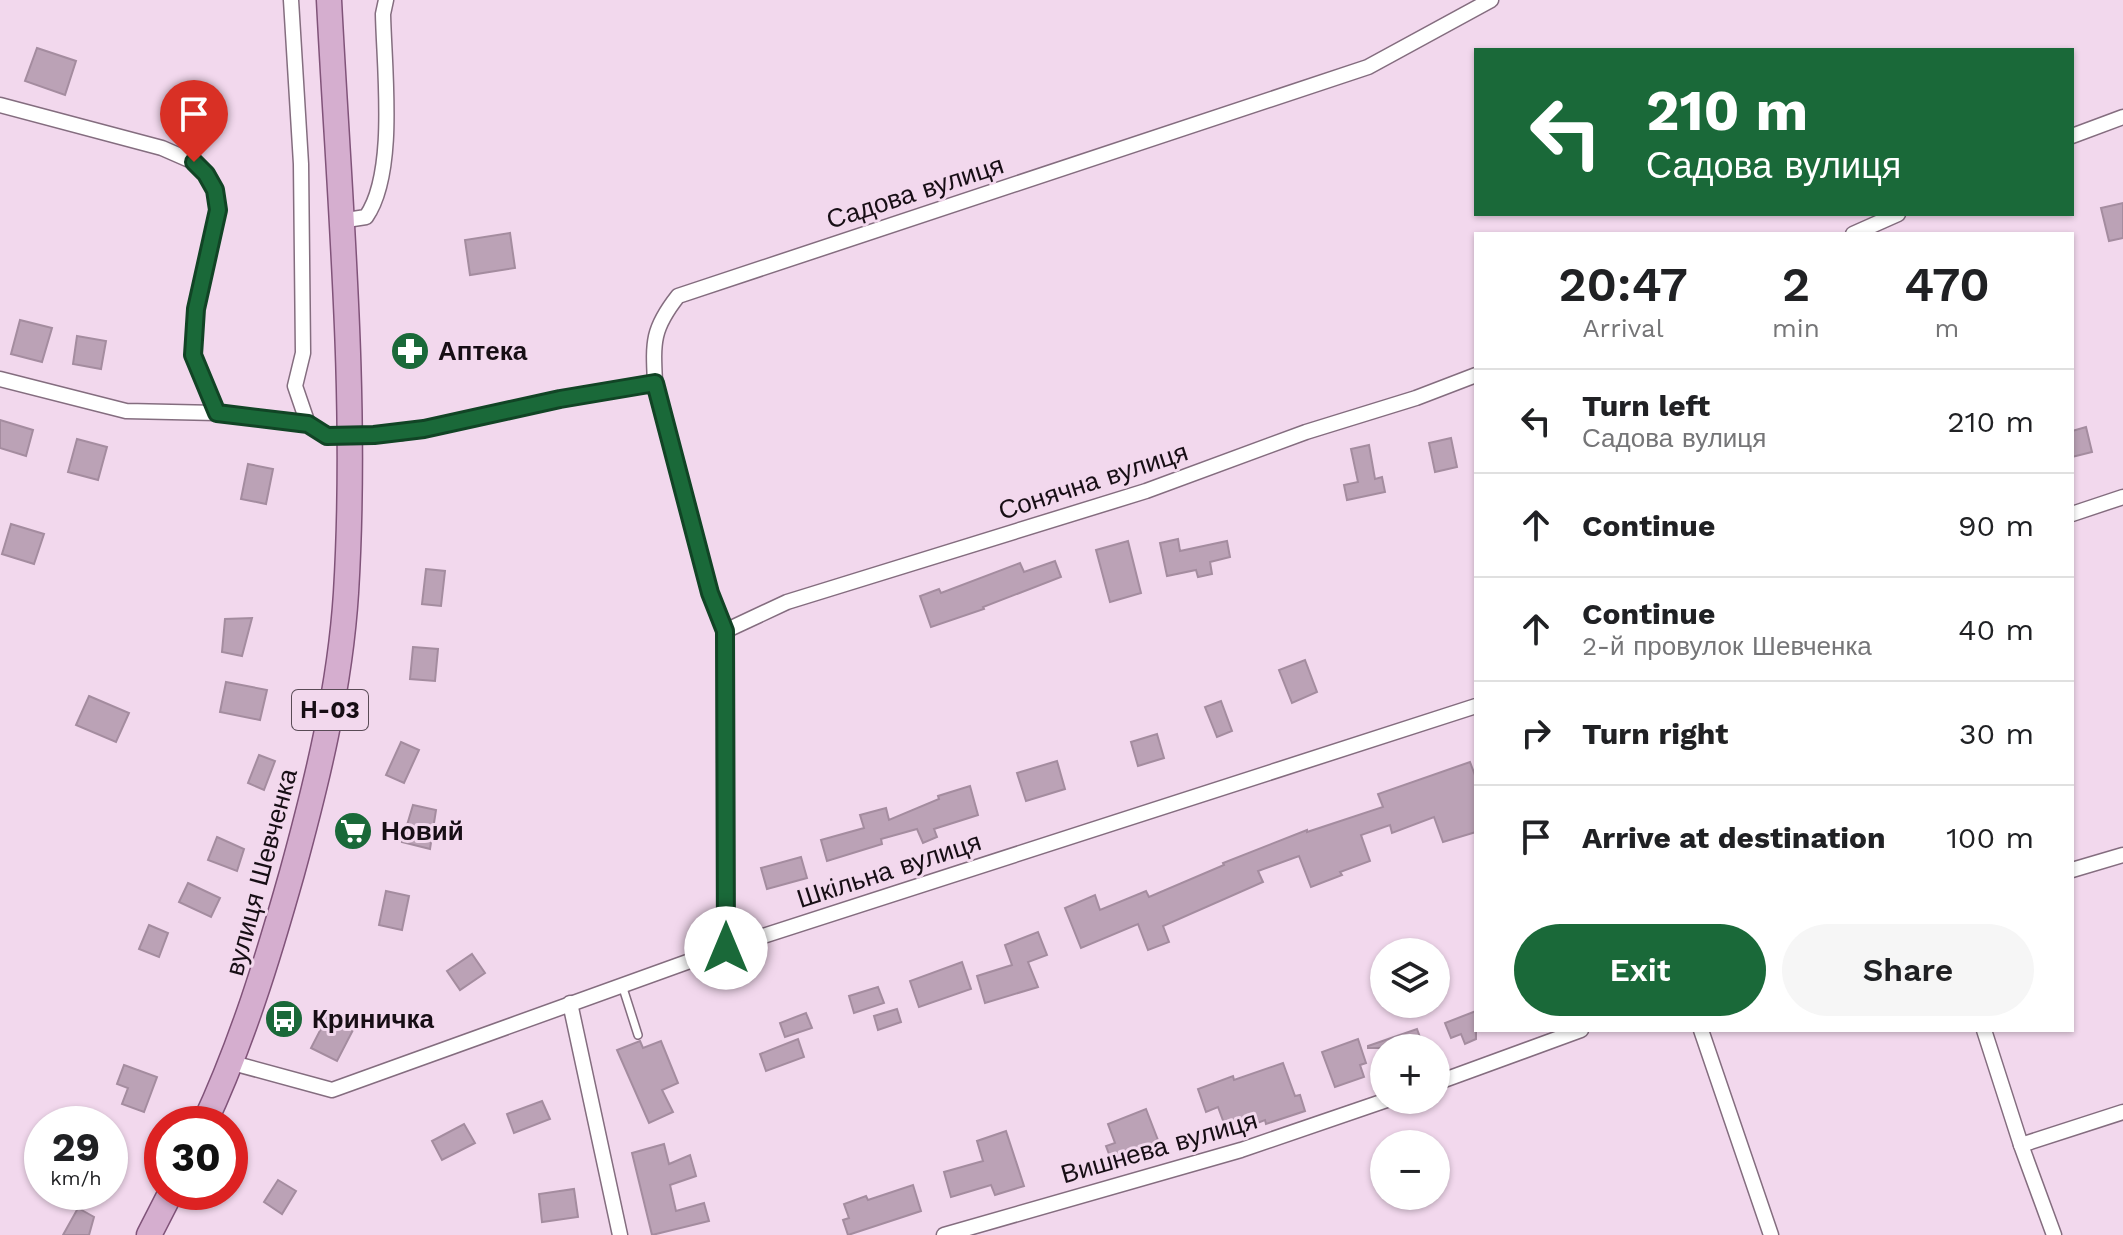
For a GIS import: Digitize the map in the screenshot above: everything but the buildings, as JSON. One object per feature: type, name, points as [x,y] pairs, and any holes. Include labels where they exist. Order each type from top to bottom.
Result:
[{"type":"main road","name":"Н-03","points":[[329,0],[349,436]]},
{"type":"main road","name":"вулиця Шевченка","points":[[211,1106],[263,978],[315,791],[337,671],[346,596],[349,436]]},
{"type":"main road","points":[[149,1235],[162,1210]]},
{"type":"street","points":[[291,0],[301,164],[303,353],[295,386],[308,424]]},
{"type":"street","points":[[340,221],[366,217],[374,206],[386,148],[383,14],[386,0]]},
{"type":"street","name":"Садова вулиця","points":[[725,631],[710,593],[655,383],[653,350],[660,319],[678,296],[1368,67],[1491,0]]},
{"type":"street","points":[[0,105],[162,148],[194,162],[206,174],[215,190],[218,210],[196,309],[193,355],[217,413]]},
{"type":"street","points":[[2074,135],[2123,117]]},
{"type":"street","points":[[1858,232],[1894,216]]},
{"type":"street","name":"Сонячна вулиця","points":[[725,631],[787,602],[1146,491],[1306,432],[1416,398],[1474,376]]},
{"type":"street","points":[[0,379],[126,411],[217,413],[308,424],[327,436],[402,433],[560,399],[655,383]]},
{"type":"street","points":[[2074,513],[2123,497]]},
{"type":"street","points":[[725,631],[726,948]]},
{"type":"street","name":"Шкільна вулиця","points":[[229,1062],[332,1090],[726,948],[1474,707]]},
{"type":"street","points":[[2074,869],[2123,855]]},
{"type":"street","points":[[570,1003],[620,1235]]},
{"type":"street","points":[[1450,1078],[1576,1032]]},
{"type":"street","points":[[1702,1032],[1771,1235]]},
{"type":"street","points":[[1985,1032],[2054,1235]]},
{"type":"street","name":"Вишнева вулиця","points":[[944,1235],[1241,1150],[1370,1106]]},
{"type":"street","points":[[2021,1145],[2123,1112]]},
{"type":"lane","points":[[622,985],[638,1035]]},
{"type":"place","name":"Аптека","points":[[410,351]]},
{"type":"place","name":"Новий","points":[[353,831]]},
{"type":"place","name":"Криничка","points":[[284,1019]]},
{"type":"route","points":[[194,162],[215,190],[218,210],[196,309],[193,355],[217,413],[308,424],[327,436],[374,435],[424,429],[560,399],[655,383],[710,593],[725,631],[726,948]]}]
